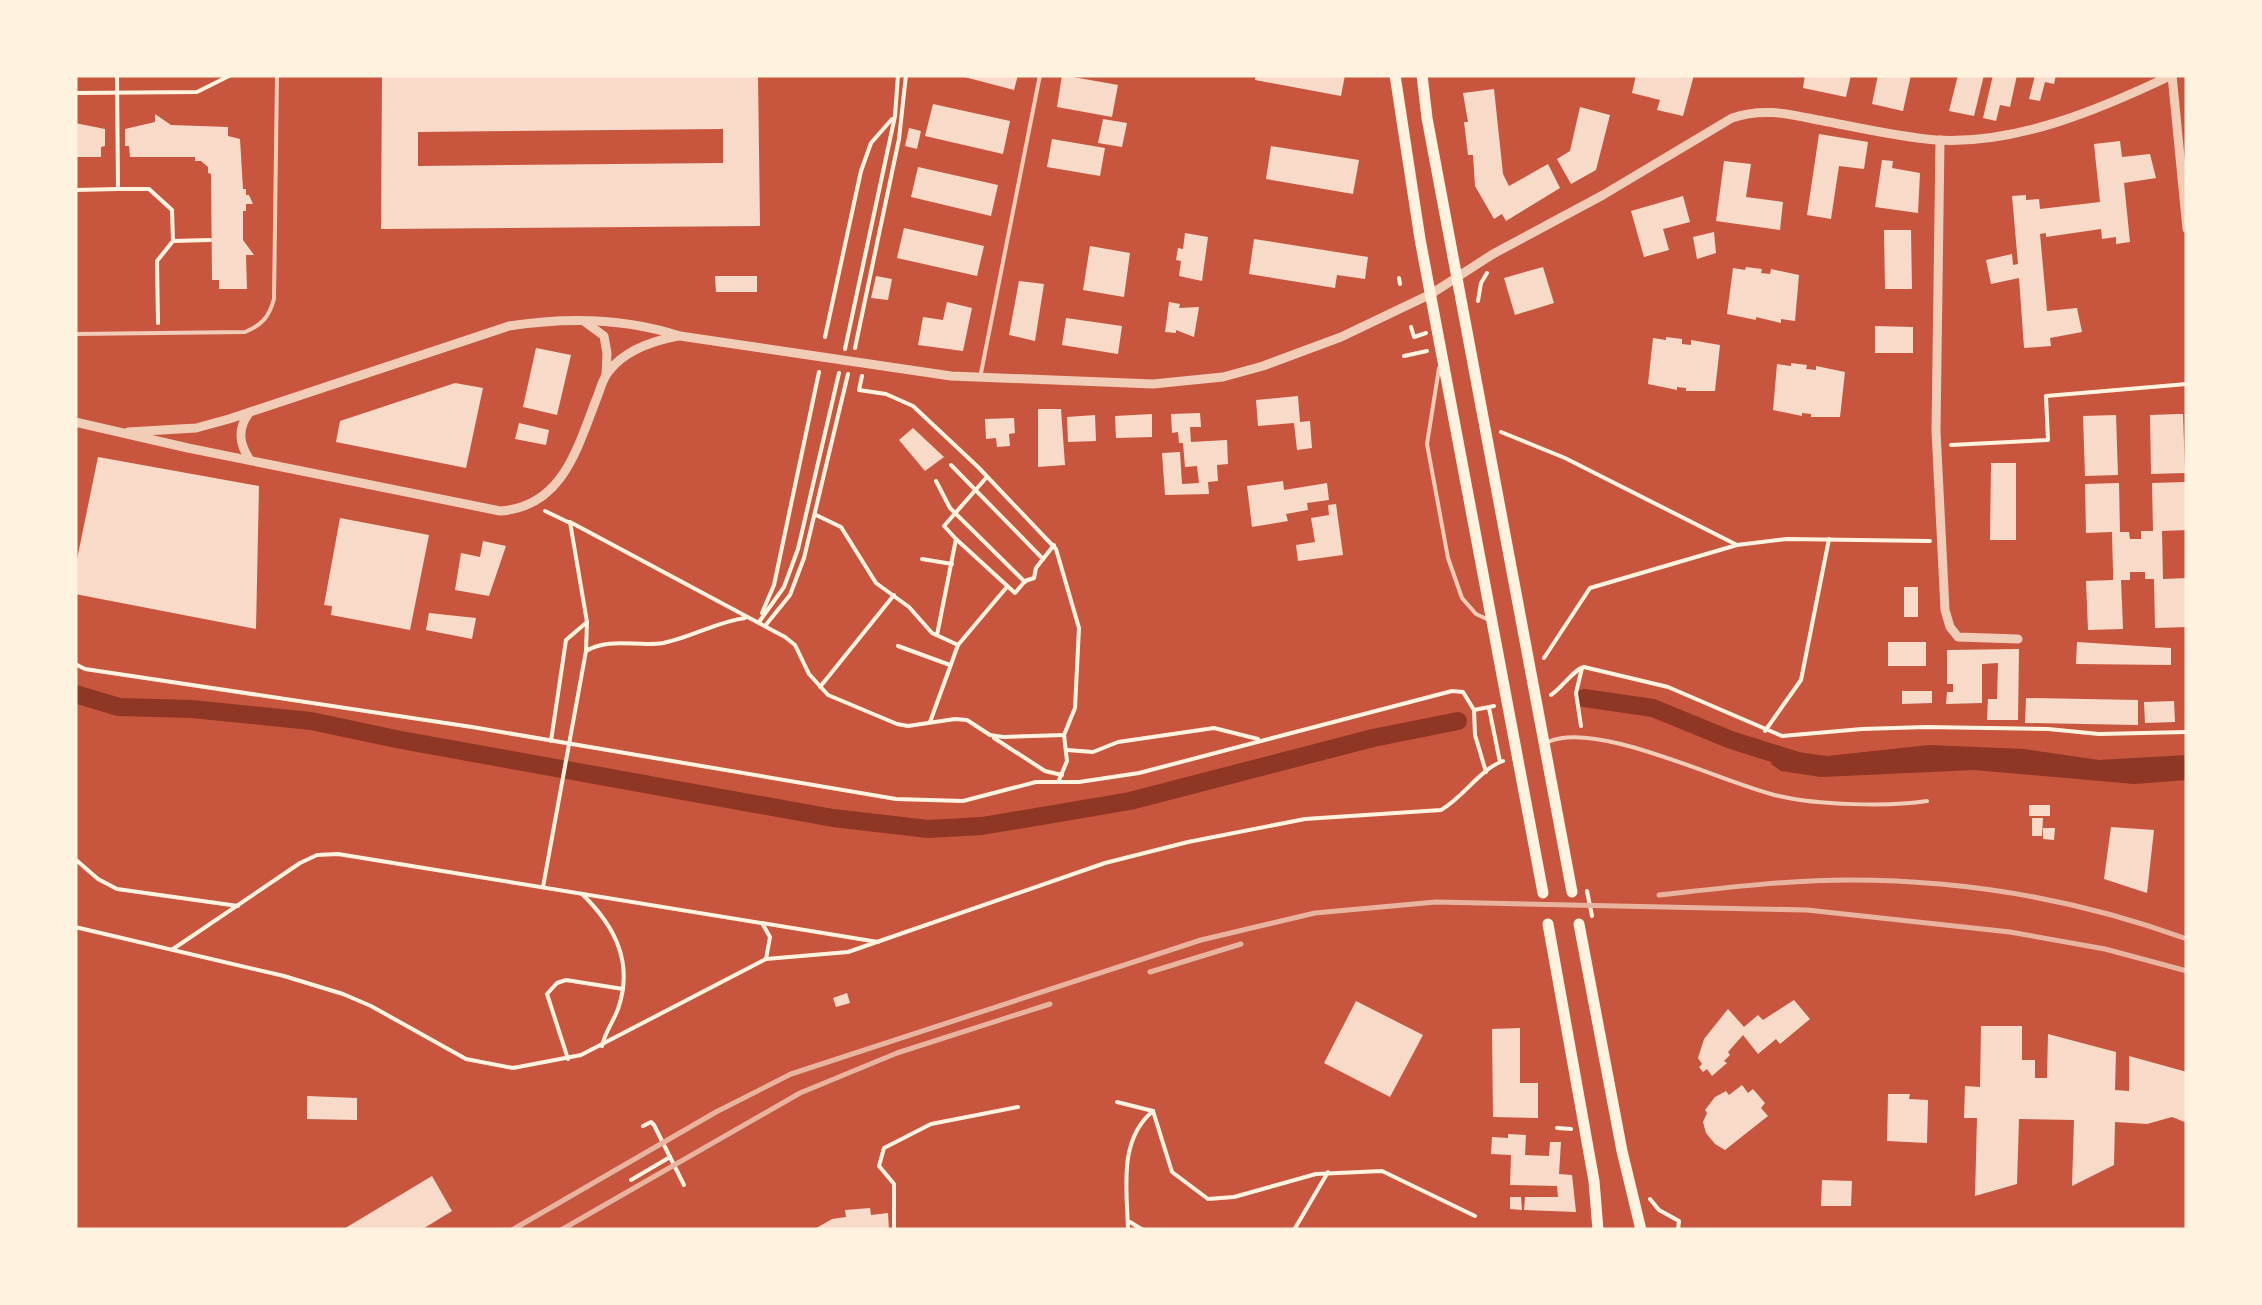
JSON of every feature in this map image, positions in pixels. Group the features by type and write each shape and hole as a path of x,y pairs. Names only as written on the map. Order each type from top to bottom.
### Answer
{"main road":[{"path":"1396,75 1431,294 1543,893"},
{"path":"1422,75 1572,892"},
{"path":"1548,924 1584,1121 1598,1230"},
{"path":"1578,924 1641,1230"}],"street":[{"path":"128,432 196,428 509,326 584,320 656,328 680,336 922,373 1153,384 1223,377 1341,336 1431,294 1456,276 1750,111 1770,111 1940,140 1987,137 2044,125 2172,75 2187,228"},
{"path":"1940,140 1936,446 1945,610 1950,628 1958,637 2018,639"},
{"path":"75,422 500,511 532,504 557,485 572,463 606,374 604,336 584,320"},
{"path":"606,374 630,352 680,336"},
{"path":"250,460 240,436 242,423 251,411"}],"lane":[{"path":"75,334 244,332 259,326 270,314 274,298 277,75"},
{"path":"980,378 1040,75"},
{"path":"1442,354 1430,412 1428,451 1457,586 1476,614 1492,622"},
{"path":"1544,744 1582,736 1636,748 1780,796 1834,804 1927,801"}],"path":[{"path":"117,75 118,189"},
{"path":"75,94 196,92 232,75"},
{"path":"845,346 895,116 898,75"},
{"path":"855,348 899,139 906,75"},
{"path":"825,338 862,171 871,143 895,116"},
{"path":"75,190 149,189 172,210 173,241 158,261 158,334"},
{"path":"173,241 210,240"},
{"path":"1411,328 1414,336"},
{"path":"1404,356 1427,351"},
{"path":"758,622 774,585 819,372"},
{"path":"758,622 784,587 798,548 839,372"},
{"path":"765,626 790,595 816,515 848,374"},
{"path":"862,376 859,390 886,394 912,406 988,476 1054,546 1079,628 1075,708 1064,735 1067,761 1060,778"},
{"path":"1936,446 2048,440 2046,396 2187,384"},
{"path":"1501,432 1565,458 1738,545"},
{"path":"952,465 1043,559"},
{"path":"988,476 944,526 956,539 1015,593 1024,582 1034,578 1036,568 1054,546"},
{"path":"936,481 954,512 1024,582"},
{"path":"532,504 796,645 820,688 845,704 897,724 967,720 1060,778 1079,782 1139,773 1452,691 1463,692 1474,710 1475,735 1486,772"},
{"path":"816,515 841,527 867,573 937,635 958,645"},
{"path":"544,887 586,651 587,622 570,522"},
{"path":"1766,730 1800,680 1829,538"},
{"path":"1544,658 1590,588 1738,545 1829,538 1944,541"},
{"path":"937,635 956,539"},
{"path":"922,559 952,564"},
{"path":"930,723 958,645 1007,586"},
{"path":"820,688 894,595"},
{"path":"586,651 603,644 666,642 748,617"},
{"path":"551,741 566,640 587,622"},
{"path":"898,646 950,666"},
{"path":"75,664 85,669 896,798 963,801 1060,778"},
{"path":"1582,668 1576,692 1582,736"},
{"path":"1546,696 1566,686 1576,670 1582,668 1668,687 1782,736 1926,727 2185,733"},
{"path":"75,927 343,994 450,1052 478,1063 513,1068 568,1059 602,1046 766,959 840,954 1105,863 1305,819 1441,810 1459,800 1500,762 1491,706 1474,710"},
{"path":"1067,750 1093,752 1118,742 1214,728 1262,740"},
{"path":"990,735 1064,735"},
{"path":"174,949 300,862 318,855 338,854 879,942"},
{"path":"75,859 117,889 238,906"},
{"path":"582,894 603,914 617,939 624,963 623,989 602,1046"},
{"path":"762,923 770,937 766,959"},
{"path":"568,1059 547,994 566,980 623,989"},
{"path":"1117,1102 1153,1111"},
{"path":"894,1230 894,1184 879,1166 884,1148 932,1124 1018,1107"},
{"path":"1153,1111 1172,1172 1208,1199 1234,1198 1328,1172 1382,1171 1475,1216"},
{"path":"1128,1230 1128,1151 1135,1130 1153,1111"},
{"path":"644,1116 684,1186"},
{"path":"644,1126 650,1122"},
{"path":"1557,1128 1571,1129"},
{"path":"631,1180 670,1157"},
{"path":"1294,1230 1328,1172"},
{"path":"1648,1192 1658,1210 1678,1221 1678,1230"},
{"path":"1128,1221 1142,1230"}],"shaded area":[{"path":"1929,745 2024,749 2099,760 2187,755 2187,780 2134,784 1974,770 1821,777 1781,771 1771,764 1777,749 1827,756"}],"building":[{"path":"382,75 758,75 760,226 381,229","holes":["723,129 723,163 418,166 418,132"]},
{"path":"957,75 1018,75 1014,90"},
{"path":"1062,75 1118,85 1112,117 1057,107"},
{"path":"1256,75 1345,75 1341,96 1255,80"},
{"path":"1636,75 1694,75 1683,116 1657,110 1660,100 1632,93"},
{"path":"1805,75 1851,75 1846,97 1803,88"},
{"path":"1878,75 1911,75 1903,111 1872,104"},
{"path":"1958,75 1984,75 1974,116 1949,111"},
{"path":"1993,75 2017,75 2010,107 2000,105 1996,121 1983,118"},
{"path":"2035,75 2056,75 2054,84 2045,82 2040,101 2029,99"},
{"path":"1494,89 1503,174 1509,186 1548,164 1560,188 1506,221 1502,214 1494,219 1475,186 1473,155 1468,155 1464,122 1468,122 1463,93"},
{"path":"933,104 1010,121 1003,154 925,136"},
{"path":"1580,107 1610,115 1596,170 1571,184 1557,159 1570,151"},
{"path":"155,114 171,125 228,127 228,136 240,139 243,189 253,204 246,204 243,211 243,240 254,255 246,255 247,289 219,289 219,280 212,280 208,167 195,161 195,157 130,157 125,129 155,122"},
{"path":"1103,119 1127,123 1122,147 1098,143"},
{"path":"75,123 105,129 101,157 75,157"},
{"path":"909,128 921,131 917,149 905,146"},
{"path":"1819,134 1868,142 1864,169 1839,166 1831,219 1807,215"},
{"path":"1052,139 1105,148 1100,176 1047,167"},
{"path":"2120,141 2122,157 2150,154 2156,178 2124,183 2130,242 2116,244 2116,237 2102,239 2101,229 2046,237 2046,233 2040,234 2047,311 2077,308 2082,332 2050,338 2051,346 2024,348 2019,278 1991,284 1986,260 2012,254 2013,265 2018,264 2012,196 2039,199 2040,209 2100,202 2094,144"},
{"path":"1271,146 1359,160 1353,194 1266,179"},
{"path":"1882,160 1893,161 1892,168 1920,173 1918,213 1875,207"},
{"path":"1724,161 1751,164 1746,197 1783,202 1780,230 1716,221"},
{"path":"918,167 998,185 991,216 911,197"},
{"path":"1683,196 1690,222 1663,229 1669,250 1644,257 1631,211"},
{"path":"904,228 984,246 977,276 897,258"},
{"path":"1884,230 1911,230 1912,289 1885,289"},
{"path":"1714,232 1716,253 1697,259 1693,237"},
{"path":"1185,233 1208,237 1202,281 1179,276 1181,261 1176,260 1178,248 1183,249"},
{"path":"1254,239 1368,257 1365,279 1337,275 1335,288 1249,274"},
{"path":"1090,246 1130,253 1124,297 1083,290"},
{"path":"1543,267 1554,303 1515,315 1504,278"},
{"path":"1733,268 1762,269 1761,273 1770,274 1771,269 1799,275 1795,321 1781,319 1781,323 1727,314"},
{"path":"715,276 757,276 757,292 716,292"},
{"path":"876,276 892,279 888,300 871,298"},
{"path":"1019,281 1044,284 1035,341 1009,335"},
{"path":"947,302 972,308 963,351 918,345 923,317 943,320"},
{"path":"1169,302 1180,304 1179,308 1199,307 1194,337 1176,330 1165,332"},
{"path":"1066,318 1122,326 1118,354 1062,345"},
{"path":"1875,326 1913,327 1913,353 1875,353"},
{"path":"1653,338 1682,339 1682,344 1691,345 1691,340 1720,345 1715,391 1686,391 1648,384"},
{"path":"536,348 571,355 557,415 523,407"},
{"path":"1777,364 1807,365 1806,369 1816,370 1816,366 1845,372 1840,417 1811,417 1773,410"},
{"path":"455,383 483,388 466,468 336,442 340,421"},
{"path":"1298,396 1300,422 1310,421 1312,448 1297,450 1294,423 1258,426 1256,400"},
{"path":"1038,409 1061,409 1065,465 1038,467"},
{"path":"1200,413 1201,427 1190,427 1191,442 1227,440 1228,464 1217,465 1218,481 1208,482 1209,494 1165,495 1162,453 1180,452 1182,484 1199,483 1197,466 1185,467 1183,443 1179,443 1178,432 1172,433 1171,414"},
{"path":"1152,414 1152,437 1116,438 1115,416"},
{"path":"2183,414 2185,473 2151,474 2150,415"},
{"path":"1095,415 1096,441 1068,442 1067,417"},
{"path":"2116,415 2118,475 2085,476 2083,416"},
{"path":"1014,418 1015,433 1009,434 1010,446 997,447 996,438 986,439 985,419"},
{"path":"519,423 549,430 546,445 515,439"},
{"path":"913,428 944,457 925,471 899,440"},
{"path":"98,457 259,486 256,629 75,594 75,569"},
{"path":"1991,463 2016,463 2016,540 1990,540"},
{"path":"1283,481 1284,490 1327,483 1329,500 1307,503 1308,510 1286,514 1288,521 1252,527 1247,486"},
{"path":"2185,482 2187,530 2162,531 2163,579 2187,578 2187,627 2155,628 2154,579 2145,579 2145,572 2130,572 2130,580 2121,580 2123,629 2088,630 2086,581 2113,580 2113,571 2112,532 2086,533 2085,484 2119,483 2120,532 2129,532 2130,539 2141,539 2141,531 2153,531 2152,483"},
{"path":"1336,504 1343,555 1298,561 1296,545 1315,542 1311,518 1329,515 1328,505"},
{"path":"340,518 429,535 410,630 331,615 332,606 324,605"},
{"path":"483,541 506,546 489,596 455,590 461,553 480,557"},
{"path":"1904,587 1918,587 1918,617 1904,617"},
{"path":"429,613 476,618 472,639 426,630"},
{"path":"1888,642 1926,642 1926,666 1888,666"},
{"path":"2077,642 2171,648 2171,665 2076,664"},
{"path":"2019,649 2018,720 1987,720 1988,699 1997,699 1998,663 1982,664 1982,703 1946,704 1947,692 1953,692 1953,684 1947,684 1947,650"},
{"path":"1902,691 1932,691 1932,703 1902,704"},
{"path":"2026,698 2138,700 2138,725 2025,723"},
{"path":"2174,701 2175,722 2145,723 2144,702"},
{"path":"2029,805 2050,805 2050,816 2029,816"},
{"path":"2032,818 2043,818 2042,836 2032,836"},
{"path":"2111,827 2154,830 2147,893 2104,879"},
{"path":"2043,828 2055,828 2054,840 2043,839"},
{"path":"847,993 850,1003 836,1007 833,998"},
{"path":"1794,1000 1810,1019 1780,1044 1776,1039 1758,1054 1743,1035 1728,1052 1730,1055 1724,1061 1727,1063 1712,1076 1699,1067 1704,1039 1728,1009 1744,1027 1758,1015 1763,1020"},
{"path":"1356,1001 1423,1035 1390,1097 1324,1063"},
{"path":"1981,1026 2022,1026 2022,1060 2035,1060 2035,1078 2047,1078 2048,1034 2116,1052 2115,1090 2129,1091 2129,1056 2187,1072 2187,1123 2172,1117 2147,1124 2115,1122 2114,1165 2072,1186 2074,1120 2019,1119 2017,1184 1975,1196 1977,1118 1964,1118 1965,1086 1980,1087"},
{"path":"1520,1028 1520,1083 1538,1083 1538,1118 1493,1117 1492,1029"},
{"path":"1742,1085 1748,1093 1753,1089 1765,1103 1761,1108 1768,1116 1725,1150 1706,1133 1705,1110 1715,1097 1726,1091 1729,1095"},
{"path":"1888,1094 1910,1094 1909,1099 1928,1100 1927,1143 1887,1141"},
{"path":"307,1096 357,1098 357,1120 307,1119"},
{"path":"1508,1134 1526,1135 1525,1155 1549,1156 1550,1142 1561,1142 1559,1174 1572,1175 1576,1212 1524,1210 1525,1197 1558,1197 1557,1186 1510,1185 1511,1155 1491,1154 1492,1137 1508,1138"},
{"path":"432,1176 452,1211 421,1230 342,1230"},
{"path":"1822,1180 1852,1181 1851,1206 1821,1206"},
{"path":"1510,1197 1521,1197 1522,1210 1510,1209"},
{"path":"870,1208 871,1215 888,1213 889,1230 813,1230 832,1219 846,1217 845,1210"}],"waterway":[{"path":"75,694 119,707 192,709 311,721 833,818 928,829 982,826 1130,801 1373,738 1458,721"},
{"path":"1584,698 1653,708 1731,740 1798,761"}],"railway":[{"path":"1659,895 1826,880 1936,884 2063,903 2187,939"},
{"path":"512,1230 716,1112 791,1074 1201,940 1315,913 1436,902 1807,910 2010,932 2105,949 2187,971"},
{"path":"1150,972 1241,944"},
{"path":"561,1230 800,1093 897,1053 1050,1004"}]}
